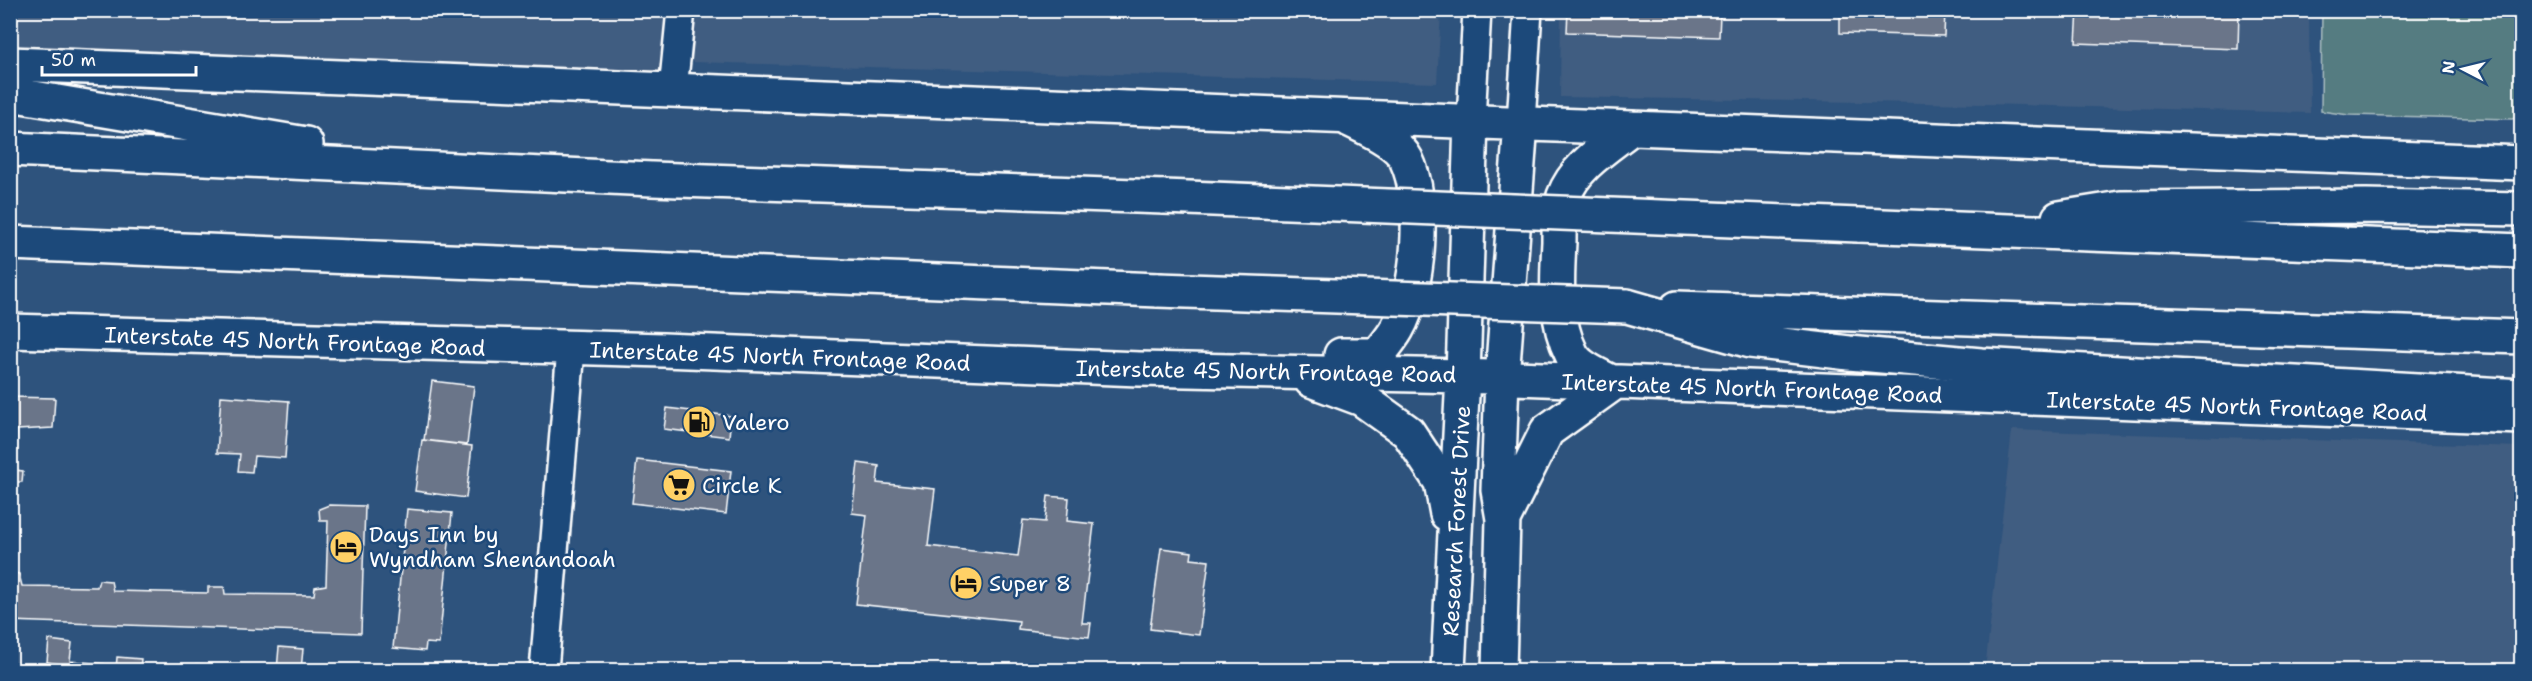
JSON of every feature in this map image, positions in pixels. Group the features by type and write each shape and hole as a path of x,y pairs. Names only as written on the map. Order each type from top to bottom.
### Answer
{"main road":[{"path":"10,64 2522,163"},
{"path":"10,94 303,143 373,165"},
{"path":"1343,117 1382,136 1405,157 1415,189 1418,224 1416,276 1397,329 1378,355 1300,354 1287,371 1362,399 1408,432 1441,482 1454,552"},
{"name":"Research Forest Drive","path":"1448,670 1463,376 1471,120"},
{"name":"Research Forest Drive","path":"1499,670 1503,519 1498,490 1502,378 1521,123"},
{"path":"1503,519 1547,430 1614,383 1586,369 1573,356 1561,322 1557,290 1560,225 1564,196 1580,170 1630,128"},
{"path":"10,150 652,179 2522,251"},
{"path":"1984,230 2121,208 2366,206 2522,209"},
{"path":"10,243 1158,290 1847,312 2522,338"},
{"path":"1627,306 1750,341 1849,353 2003,366 2522,396"},
{"name":"Interstate 45 North Frontage Road","path":"10,332 663,350 1139,369 1463,376 2522,417"}],"street":[{"path":"673,90 681,10"},
{"path":"1471,120 1477,10"},
{"path":"1521,123 1527,10"},
{"path":"544,670 571,349"}],"shaded area":[{"path":"11,11 665,11 659,73 11,48"},
{"path":"697,11 1441,11 1437,83 692,62"},
{"path":"1561,11 2309,11 2310,113 1984,104 1560,97"},
{"path":"2012,430 2521,447 2521,670 1985,670"}],"green space":[{"path":"2322,11 2521,11 2521,116 2512,119 2349,115 2321,111"}],"building":[{"path":"1568,10 1720,14 1719,37 1567,32"},
{"path":"1840,10 1945,10 1944,36 1840,33"},
{"path":"2078,10 2239,10 2238,49 2076,43"},
{"path":"432,381 474,386 467,445 424,440"},
{"path":"221,396 289,401 285,458 254,456 252,472 238,471 240,454 217,453"},
{"path":"10,397 55,398 53,428 17,430 15,470 23,471 22,482 15,482 10,535"},
{"path":"667,408 731,416 729,437 664,429"},
{"path":"422,440 472,446 466,498 415,491"},
{"path":"637,460 731,471 726,514 632,503"},
{"path":"858,463 879,466 877,483 935,489 928,546 1018,556 1023,520 1045,522 1048,496 1069,498 1067,521 1094,524 1082,623 1091,623 1089,637 1018,629 1019,621 856,604 867,515 852,513"},
{"name":"Days Inn by Wyndham Shenandoah","path":"329,505 365,506 361,633 10,621 10,572 19,574 22,586 97,587 99,580 111,581 113,591 208,593 208,587 224,587 225,594 314,595 315,587 326,585 328,521 320,521 319,509"},
{"path":"407,509 452,513 439,644 426,643 425,651 393,648"},
{"path":"1161,548 1192,552 1191,559 1209,561 1199,635 1150,629"},
{"path":"49,640 72,643 70,661 104,664 103,670 59,670 59,664 47,662"},
{"path":"279,647 303,649 301,670 277,670"},
{"path":"117,657 141,659 140,670 116,670"},
{"path":"196,664 218,666 218,670 196,670"}],"place":[{"name":"Valero","path":"699,422"},
{"name":"Circle K","path":"679,485"},
{"name":"Days Inn by Wyndham Shenandoah","path":"346,547"},
{"name":"Super 8","path":"966,583"}]}
